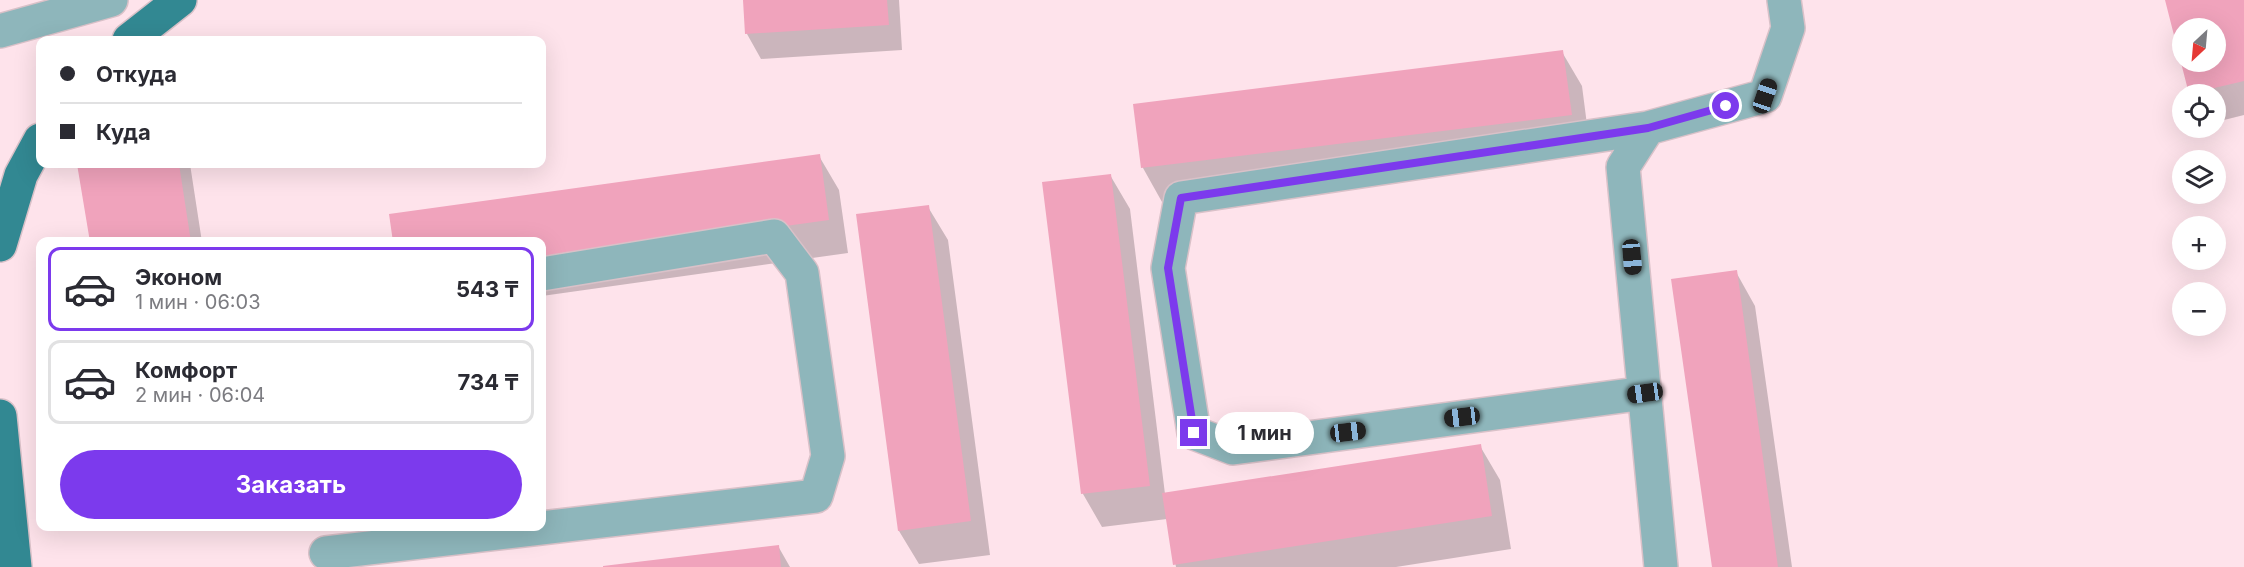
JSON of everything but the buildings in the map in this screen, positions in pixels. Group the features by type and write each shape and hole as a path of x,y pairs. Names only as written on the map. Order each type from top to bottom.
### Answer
{"main road":[{"path":"134,36 180,0"},
{"path":"0,245 21,175 36,147"},
{"path":"0,416 3,485 15,567"}],"street":[{"path":"0,31 111,0"},
{"path":"1645,393 1233,448 1194,433 1168,268 1181,198 1648,128 1765,96 1788,28 1784,0"},
{"path":"1648,128 1623,167 1661,567"},
{"path":"546,273 774,236 802,273 828,456 816,496 546,525"},
{"path":"328,549 494,531"}],"route":[{"path":"1194,433 1168,268 1181,198 1648,128 1726,106"}]}
